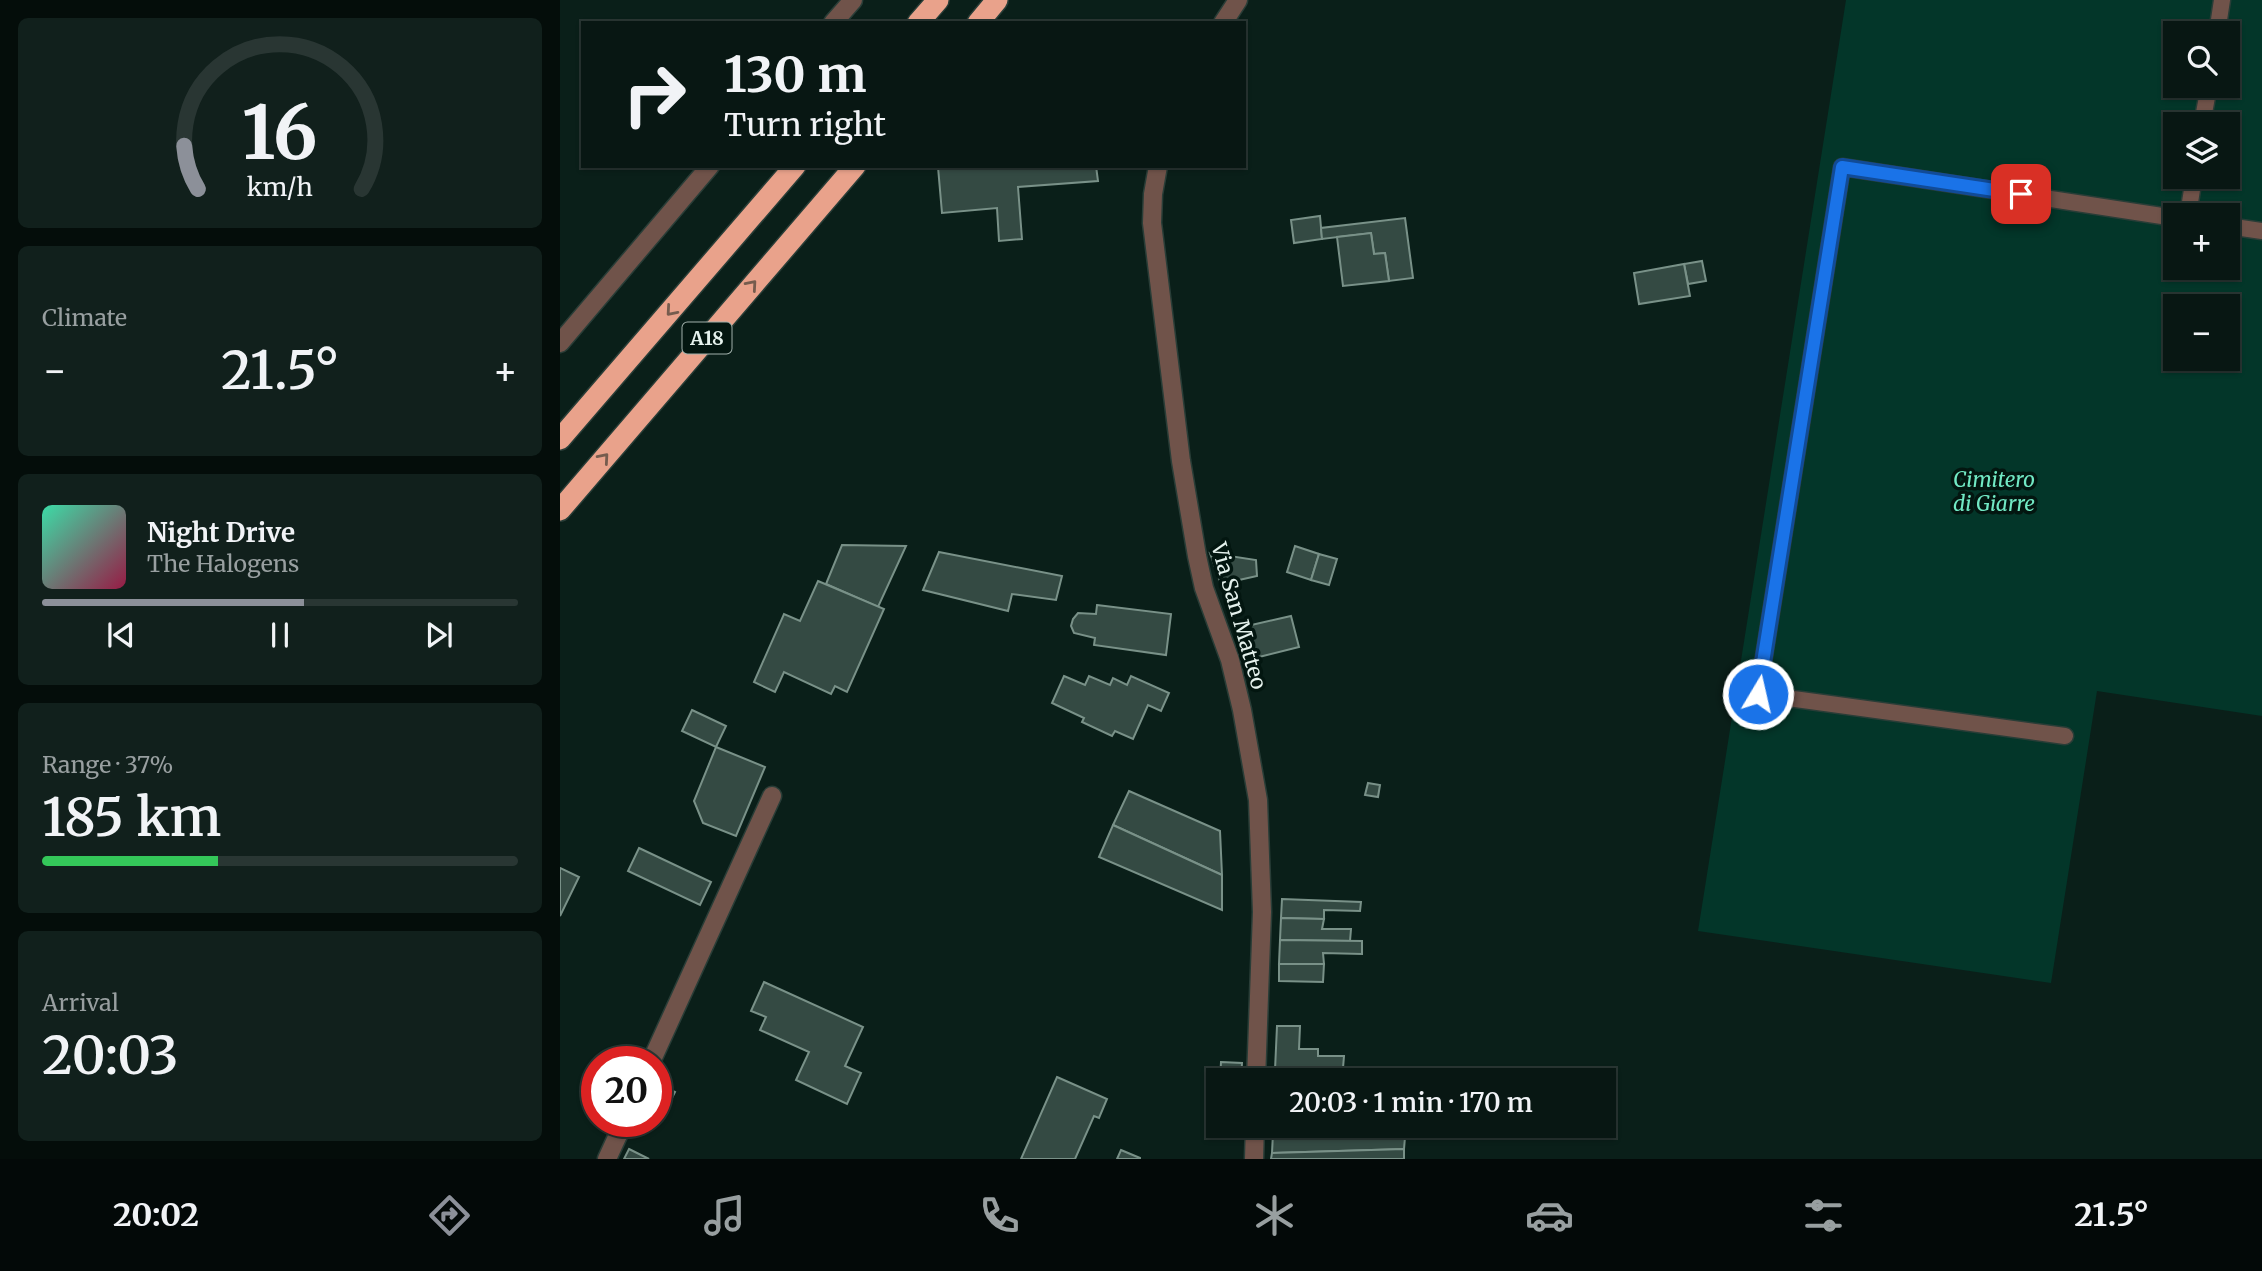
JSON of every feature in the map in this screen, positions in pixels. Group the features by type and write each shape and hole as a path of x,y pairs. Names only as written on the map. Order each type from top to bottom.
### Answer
{"highway":[{"path":"920,21 938,0"},
{"path":"980,21 997,0"},
{"name":"A18","path":"560,439 793,168"},
{"name":"A18","path":"560,510 853,168"}],"street":[{"path":"835,21 853,0"},
{"path":"1224,21 1238,0"},
{"path":"560,343 708,168"},
{"name":"Via San Matteo","path":"1158,168 1152,223 1181,461 1197,556 1230,660 1258,800 1262,912 1256,1068"},
{"path":"658,1046 772,796"},
{"path":"607,1159 617,1137"},
{"path":"1254,1159 1255,1138"}],"lane":[{"path":"2219,21 2222,0"},
{"path":"2065,736 1758,694 1842,167 2163,216"},
{"path":"2240,228 2262,231"}],"green space":[{"name":"Cimitero di Giarre","path":"1846,0 2262,0 2262,716 2097,691 2051,983 1698,931"}],"building":[{"path":"938,168 1096,168 1098,181 1018,187 1022,239 999,241 997,208 942,213"},
{"path":"1320,216 1322,239 1294,243 1291,220"},
{"path":"1405,218 1413,278 1389,281 1385,253 1374,254 1371,233 1322,239 1321,228"},
{"path":"1371,233 1374,254 1385,253 1389,281 1343,286 1337,237"},
{"path":"1702,261 1706,281 1688,284 1684,264"},
{"path":"1684,264 1690,296 1639,304 1634,273"},
{"path":"842,545 906,546 878,607 826,584"},
{"path":"1295,546 1319,554 1311,580 1287,572"},
{"path":"939,552 1062,576 1056,600 1012,594 1008,611 923,590"},
{"path":"1210,553 1256,560 1257,576 1221,584"},
{"path":"1319,554 1337,559 1329,585 1311,580"},
{"path":"818,581 884,609 847,692 835,686 831,694 784,672 775,692 754,682 784,614 800,621"},
{"path":"1097,605 1171,614 1166,655 1094,645 1095,638 1074,633 1071,626 1073,619 1078,613 1096,614"},
{"path":"1291,616 1299,647 1255,658 1247,626"},
{"path":"1064,676 1085,685 1089,676 1110,685 1113,678 1127,685 1131,676 1169,693 1161,711 1148,705 1133,739 1115,731 1112,736 1082,722 1084,718 1052,703"},
{"path":"692,710 726,726 716,747 682,731"},
{"path":"716,747 765,767 736,836 703,823 694,801"},
{"path":"1368,783 1380,785 1378,797 1365,795"},
{"path":"1129,791 1220,831 1222,875 1113,825"},
{"path":"1113,825 1222,875 1222,910 1099,857"},
{"path":"639,848 711,882 700,905 628,871"},
{"path":"560,868 579,877 560,916"},
{"path":"1282,899 1361,902 1360,911 1324,910 1324,919 1281,918"},
{"path":"1281,918 1324,919 1322,929 1351,929 1350,941 1280,940"},
{"path":"1280,940 1362,941 1362,954 1323,953 1324,964 1279,964"},
{"path":"1279,964 1324,964 1323,982 1279,981"},
{"path":"764,982 863,1027 845,1066 861,1073 847,1104 796,1080 809,1052 760,1030 766,1017 751,1011"},
{"path":"1277,1026 1300,1026 1299,1049 1318,1049 1318,1056 1344,1056 1343,1068 1275,1068"},
{"path":"1221,1062 1242,1063 1242,1068 1221,1068"},
{"path":"1057,1077 1107,1099 1099,1118 1094,1116 1075,1159 1021,1159"},
{"path":"1273,1138 1405,1138 1404,1149 1272,1153"},
{"path":"629,1149 649,1159 624,1159"},
{"path":"1404,1149 1404,1159 1271,1159 1272,1153"},
{"path":"1121,1150 1140,1158 1140,1159 1117,1159"}],"route":[{"path":"1758,694 1842,167 2021,194"}]}
